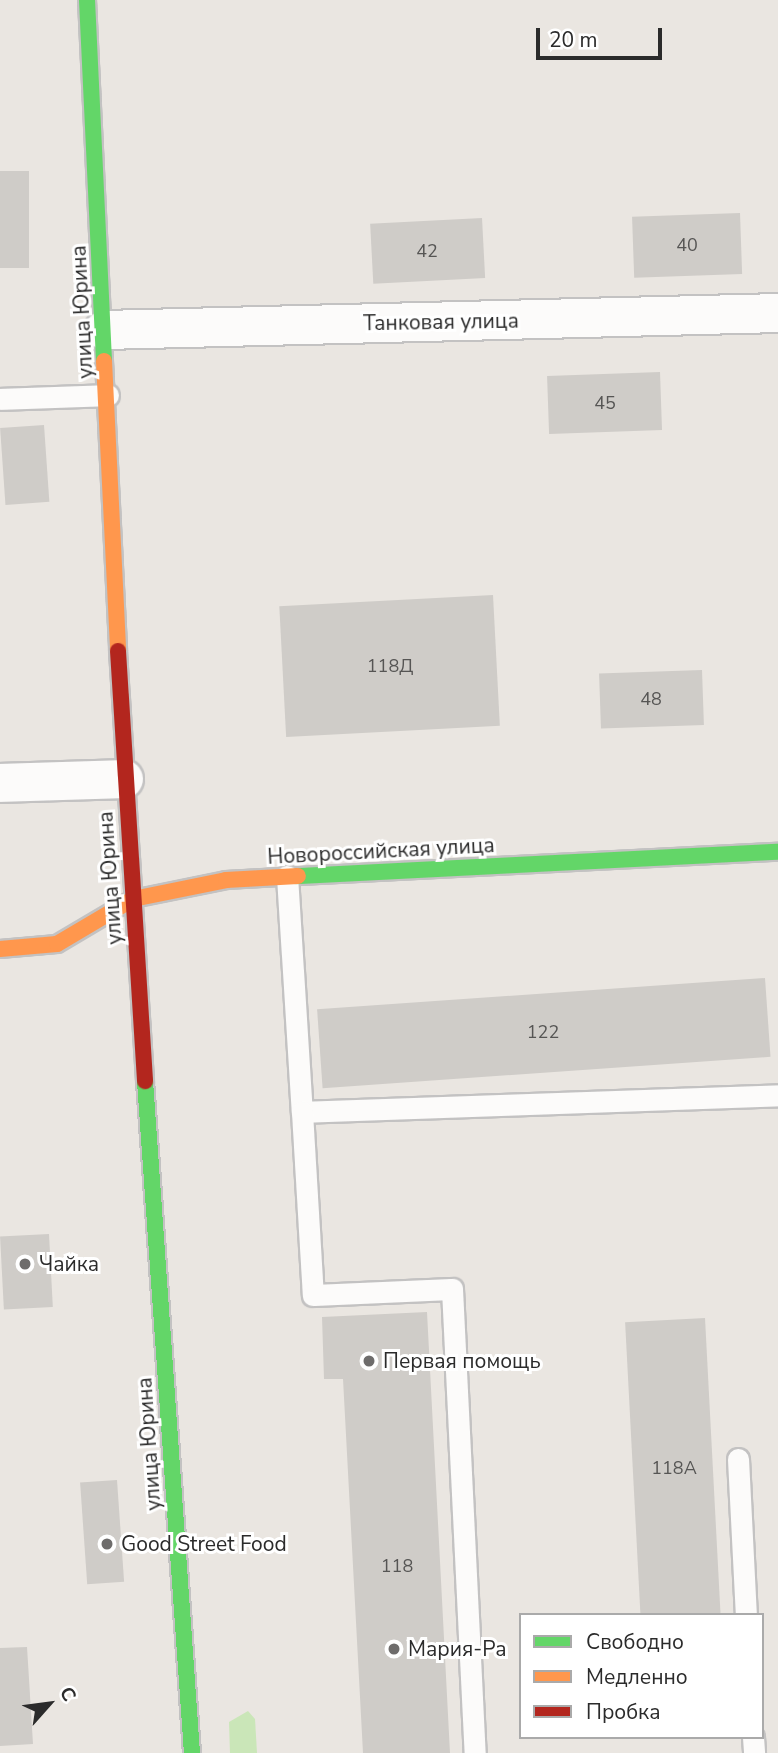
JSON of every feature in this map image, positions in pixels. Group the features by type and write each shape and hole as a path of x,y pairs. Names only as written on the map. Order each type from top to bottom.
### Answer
{"street":[{"name":"улица Юрина","path":"87,0 108,395 124,779 192,1753"},
{"name":"Танковая улица","path":"104,330 778,313"},
{"path":"0,783 124,779"},
{"name":"Новороссийская улица","path":"0,948 57,944 133,900 226,880 778,852"}],"lane":[{"path":"0,400 108,395"},
{"path":"287,876 313,1295 452,1289 475,1753"},
{"path":"302,1112 778,1095"},
{"path":"738,1459 746,1613"}],"green space":[{"path":"248,1711 255,1719 257,1753 230,1753 229,1722"}],"building":[{"path":"0,171 29,171 29,268 0,268"},
{"path":"740,213 742,274 634,278 632,217"},
{"path":"482,218 485,278 373,284 370,224"},
{"path":"660,372 662,430 549,434 547,376"},
{"path":"44,425 49,502 5,505 0,428"},
{"path":"493,595 500,726 286,737 279,606"},
{"path":"702,670 704,725 601,729 599,674"},
{"path":"765,978 771,1057 323,1088 317,1009"},
{"name":"Чайка","path":"49,1234 53,1307 4,1309 0,1237"},
{"path":"427,1312 450,1753 363,1753 343,1379 324,1379 322,1317"},
{"path":"705,1318 720,1613 640,1613 625,1322"},
{"path":"117,1480 124,1582 87,1584 80,1483"},
{"path":"27,1647 33,1744 0,1746 0,1648"}],"traffic: fast":[{"path":"87,0 104,361"},
{"path":"298,876 778,852"},
{"path":"145,1081 192,1753"}],"traffic: slow":[{"path":"104,361 118,651"},
{"path":"0,949 57,944 133,899 226,880 298,876"}],"traffic: jam":[{"path":"118,651 145,1081"}],"place":[{"name":"Чайка","path":"25,1264"},
{"name":"Первая помощь","path":"369,1361"},
{"name":"Good Street Food","path":"107,1544"},
{"name":"Мария-Ра","path":"394,1649"}]}
